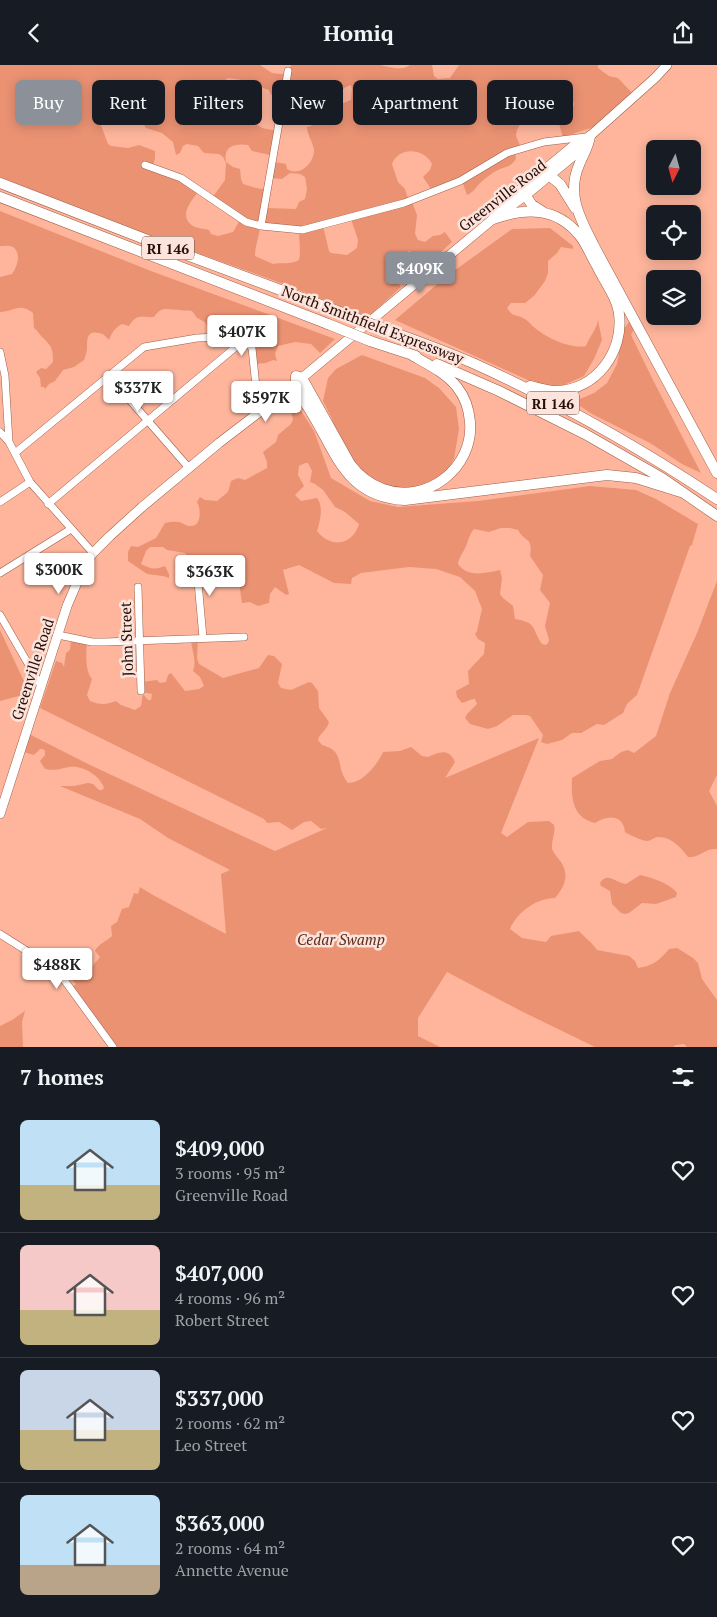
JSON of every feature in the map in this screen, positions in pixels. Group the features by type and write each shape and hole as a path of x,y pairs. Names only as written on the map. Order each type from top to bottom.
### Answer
{"highway":[{"path":"576,208 574,189 578,165 588,148 590,136"},
{"path":"547,173 560,184 576,208 594,246 717,473"},
{"name":"North Smithfield Expressway","path":"0,183 448,353 499,375 599,427 663,464 717,499"},
{"path":"499,375 542,389 559,390 574,387 592,379 602,369 612,356 618,341 619,313 611,293 587,248 574,230 556,217 532,205 524,192"},
{"name":"North Smithfield Expressway","path":"0,197 328,325 464,375 560,420 631,459 717,515"},
{"path":"493,219 517,212 532,211 546,213"},
{"path":"410,354 436,369 462,393 470,413 470,433 462,458 450,475 429,488 409,493 383,489 366,481 350,464 307,388 307,379 301,377 304,401 349,475 357,484 368,491 387,498 405,500 607,475 636,478 684,493"},
{"path":"279,397 295,396 304,401"}],"main road":[{"name":"Greenville Road","path":"219,443 279,397 547,173 578,142 590,136 667,65"},
{"name":"Greenville Road","path":"0,814 74,588 93,553 142,507 189,469 258,407 301,377 524,192"}],"street":[{"path":"261,226 288,71"},
{"path":"145,165 181,178 246,222 261,226 302,229 404,203 460,181 507,153 544,142 590,136"},
{"path":"15,453 144,347 197,338 237,336 250,346 253,353 258,407"},
{"path":"48,504 244,340"},
{"path":"0,352 5,376 9,442"},
{"path":"108,375 189,469"},
{"path":"0,432 9,442 30,483 93,553"},
{"path":"0,502 30,483"},
{"path":"0,573 71,529"},
{"path":"192,561 198,583 203,638"},
{"name":"John Street","path":"138,587 141,691"},
{"path":"0,615 41,686"},
{"path":"58,635 92,642 244,637"},
{"path":"0,934 52,967 62,977 113,1047"}],"green space":[{"path":"0,65 260,65 272,73 288,75 291,65 379,65 403,68 410,65 432,65 434,76 438,79 450,78 459,65 598,65 598,68 609,76 618,78 635,96 597,126 563,137 559,125 573,125 573,80 487,80 487,125 520,125 516,136 521,148 515,151 516,159 509,166 499,169 490,175 467,195 462,181 433,192 423,177 430,170 432,164 418,152 406,152 395,158 392,164 398,182 405,189 417,215 415,234 418,240 425,242 433,236 445,232 452,242 424,267 414,253 409,251 402,255 393,277 401,287 368,317 278,282 158,240 0,177","holes":["228,78 262,80 262,87 269,90 271,95 272,80 343,80 343,89 351,85 351,100 343,103 343,125 312,125 307,127 314,150 309,164 301,170 292,171 287,169 286,164 275,162 271,178 282,179 290,173 300,174 305,177 307,189 305,199 299,202 296,209 267,208 268,190 243,184 240,169 226,162 226,152 235,145 248,145 252,151 275,156 278,131 262,128 257,125 175,125 175,80 226,80","92,80 165,80 165,125 144,125 146,128 162,133 173,142 176,155 187,144 198,146 204,153 219,154 223,157 226,163 225,180 212,198 240,220 233,232 218,236 211,234 209,230 195,227 189,222 186,218 187,208 199,191 153,166 155,151 139,145 128,148 108,144 101,125 92,125","351,219 358,240 357,248 347,255 331,253 323,226","260,227 285,232 299,231 299,260 273,264 255,256"]},
{"path":"0,211 151,271 335,339 320,353 311,344 295,342 278,346 275,354 277,361 273,360 254,364 252,353 240,338 208,337 205,322 197,318 192,311 166,309 157,313 154,317 137,318 129,326 122,324 117,327 109,340 101,333 95,332 90,334 84,360 74,367 63,370 55,381 45,389 41,387 40,378 36,372 41,368 46,369 53,362 53,354 50,345 34,328 33,313 24,308 0,312 0,277 12,274 16,268 18,257 13,247 0,246"},
{"path":"550,228 573,246 573,249 561,247 548,261 548,273 545,281 534,296 525,303 511,303 507,308 513,314 525,319 546,335 559,342 573,346 586,346 598,320 602,340 584,376 564,385 541,386 395,320 447,276 512,229"},
{"path":"629,322 635,327 631,335 701,473 682,464 650,443 580,406 580,399 594,393 607,383 617,364 624,329"},
{"path":"362,355 425,378 439,388 456,407 459,429 454,459 444,473 410,492 389,490 362,475 336,434 332,419 323,401 328,378 336,369"},
{"path":"281,396 296,403 314,431 331,478 370,501 398,507 478,501 590,486 636,490 656,499 698,524 637,695 627,704 623,713 604,725 597,724 581,733 572,733 562,740 547,744 541,742 543,735 530,716 513,715 497,726 488,729 470,724 465,718 477,704 475,699 462,703 457,697 456,691 469,684 468,671 484,654 485,643 478,639 475,634 482,609 475,591 460,577 436,569 409,567 361,573 352,578 351,584 334,583 299,565 283,570 289,594 286,595 275,587 270,594 269,603 258,606 250,602 242,603 239,582 236,577 226,574 215,577 197,577 191,561 185,553 167,550 163,547 150,547 146,551 141,564 153,568 165,566 169,578 147,574 128,561 128,552 131,546 138,547 156,538 165,523 178,522 190,526 197,524 200,513 197,502 200,497 205,500 217,501 228,492 231,481 238,478 245,480 267,468 263,452 276,442 278,435 291,424 293,419 291,412 280,398","holes":["308,463 312,471 310,482 323,490 335,507 345,512 359,524 356,531 347,540 335,542 323,537 317,531 321,510 317,498 301,501 295,495 304,486 298,475 299,466","501,528 518,530 530,543 530,556 543,575 540,590 550,603 545,626 549,640 546,645 542,644 531,624 515,619 513,606 500,594 502,578 500,570 472,573 458,564 474,529 489,532"]},
{"path":"717,581 717,775 709,791 717,806 717,849 688,857 672,841 663,837 647,841 625,832 624,826 618,819 609,818 595,823 582,817 574,806 572,778 600,761 612,759 621,752 628,750 634,753 656,736 670,693 697,633"},
{"path":"0,630 30,694 27,694 28,696 19,696 0,701"},
{"name":"Cedar Swamp","path":"71,639 87,642 87,667 92,679 87,695 90,701 103,704 116,701 135,710 141,706 143,694 148,700 151,700 152,694 142,692 141,682 157,680 160,683 166,682 168,675 171,673 185,691 199,689 204,686 200,677 193,671 194,660 191,640 198,639 197,658 199,664 223,678 259,668 268,655 274,656 282,664 278,683 281,688 291,690 309,682 318,691 319,708 329,722 318,740 322,745 335,751 348,783 364,777 373,768 383,752 400,751 411,747 422,756 428,757 443,752 447,753 455,762 445,778 539,738 501,833 507,837 528,822 549,821 554,825 552,849 564,867 565,881 555,898 541,900 528,907 517,917 510,929 522,938 546,942 551,936 579,931 597,950 629,956 635,961 638,968 652,964 669,949 677,948 698,963 702,979 717,1000 717,1047 687,1047 684,1044 673,1047 595,1047 447,972 418,1018 418,1036 440,1047 115,1047 71,988 76,984 72,980 84,976 100,957 95,951 98,946 112,936 111,926 117,922 122,909 129,907 134,893 138,894 140,887 226,934 221,874 230,870 168,838 140,819 60,786 88,783 93,784 99,790 104,788 95,775 85,769 69,767 55,770 45,769 40,761 45,755 43,749 40,749 34,755 20,751 27,733 90,765 275,851 327,828 321,829 311,821 304,822 292,830 279,822 267,823 264,819 40,708 56,661 62,663 64,667 66,653 70,650"},
{"path":"640,875 666,884 677,893 676,897 656,904 642,903 629,913 621,913 612,904 610,891 601,886 600,883 609,878 626,884"},
{"path":"25,1011 22,1022 23,1047 0,1047 0,1026"}]}
